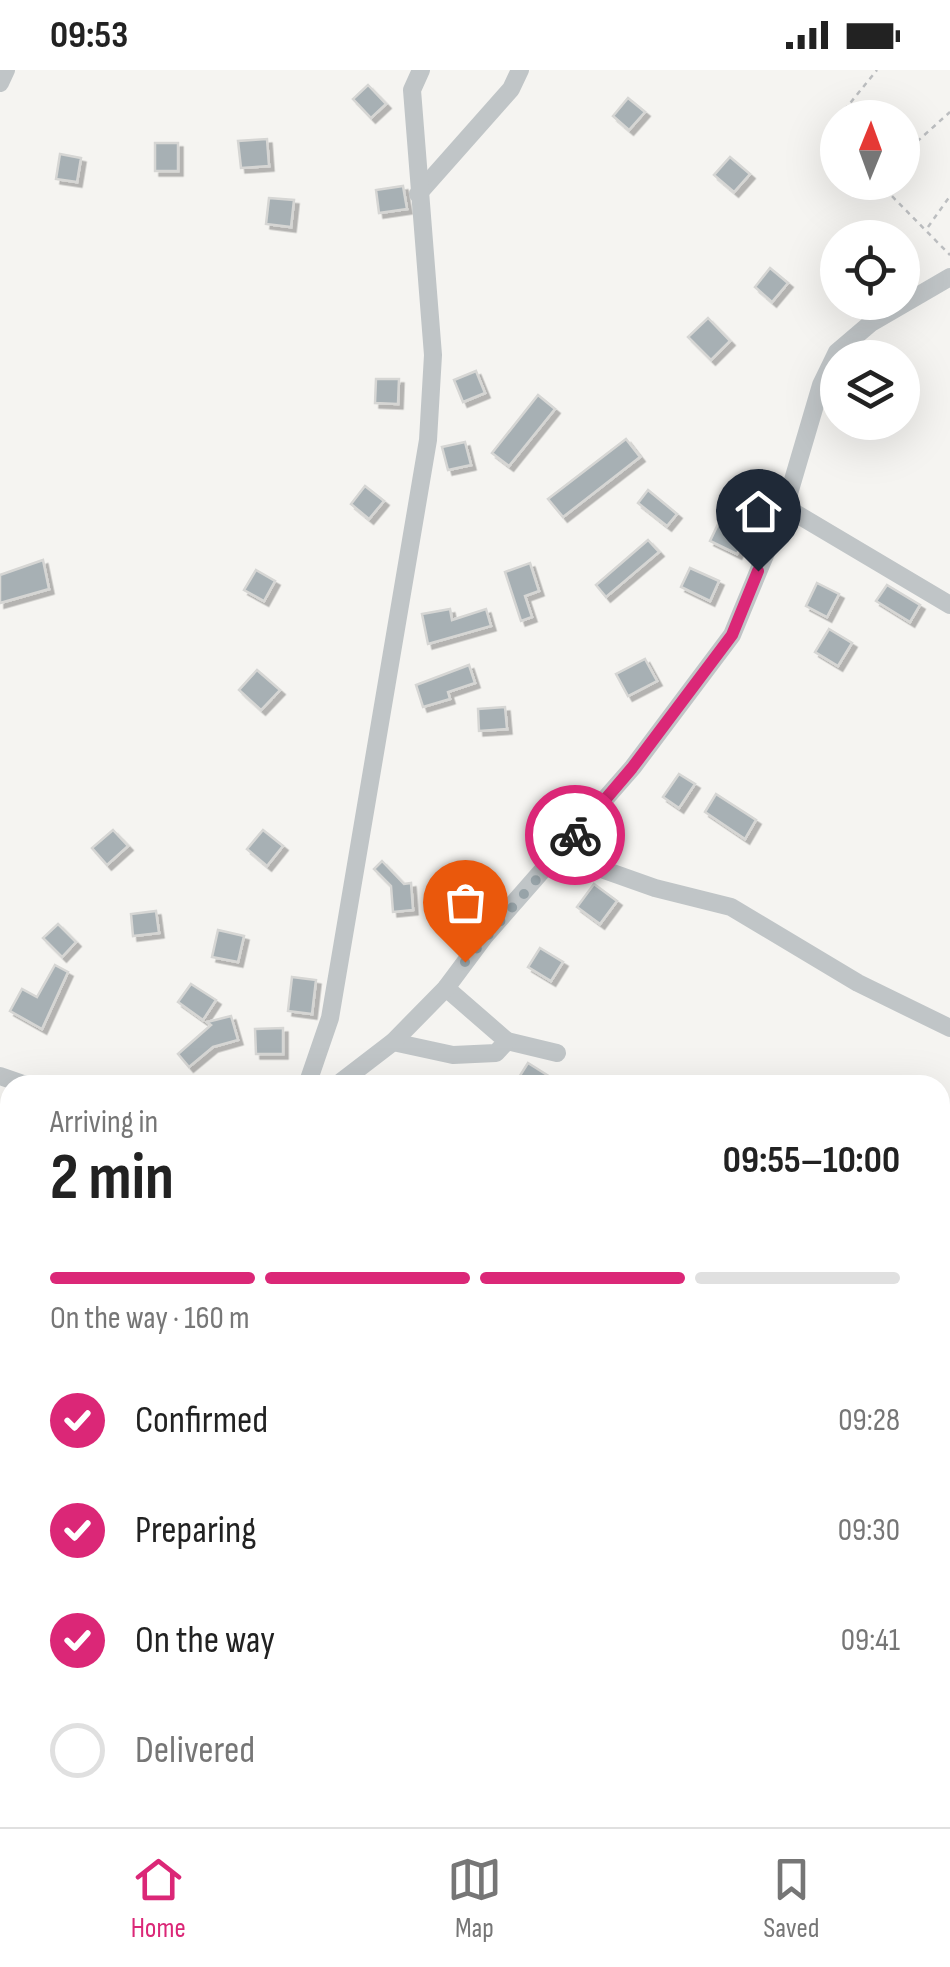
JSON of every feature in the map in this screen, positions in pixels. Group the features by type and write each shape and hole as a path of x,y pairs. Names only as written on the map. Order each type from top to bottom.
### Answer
{"street":[{"path":"0,83 6,70"},
{"path":"311,1075 330,1018 428,440 432,355 412,90 421,70"},
{"path":"418,194 511,89 520,70"},
{"path":"350,1075 393,1042 446,988 632,768 732,635 785,507 821,385 837,352 871,323 950,277"},
{"path":"785,507 950,606"},
{"path":"559,854 604,866 655,888 731,907 858,983 950,1028"},
{"path":"446,988 507,1041 558,1053"},
{"path":"393,1042 453,1055 496,1054 507,1041"}],"path":[{"path":"853,100 878,70"},
{"path":"920,139 950,112"},
{"path":"926,230 950,196"},
{"path":"896,200 950,254"}],"building":[{"path":"368,85 386,104 371,118 353,99"},
{"path":"628,98 645,112 629,130 613,116"},
{"path":"267,139 269,166 241,168 238,141"},
{"path":"155,143 178,143 178,171 155,171"},
{"path":"60,154 81,158 77,182 56,179"},
{"path":"730,157 750,174 734,192 714,175"},
{"path":"403,186 407,209 379,213 376,190"},
{"path":"269,198 294,200 291,227 266,224"},
{"path":"770,268 788,283 772,302 755,287"},
{"path":"708,318 730,341 711,360 688,337"},
{"path":"476,371 485,393 463,402 454,380"},
{"path":"376,379 399,379 398,404 375,403"},
{"path":"538,395 555,409 509,466 492,453"},
{"path":"626,439 640,457 563,517 548,499"},
{"path":"465,442 471,465 448,470 442,447"},
{"path":"365,486 384,501 369,519 351,504"},
{"path":"648,490 677,514 667,526 638,503"},
{"path":"721,518 748,531 737,554 710,541"},
{"path":"648,540 659,552 606,597 596,585"},
{"path":"43,560 49,589 0,603 0,575"},
{"path":"530,563 539,591 525,596 532,617 521,621 505,572"},
{"path":"690,568 719,581 710,601 681,587"},
{"path":"256,570 275,581 264,601 244,590"},
{"path":"817,583 839,594 827,617 806,606"},
{"path":"887,585 920,605 910,622 876,601"},
{"path":"450,609 452,620 486,609 491,626 428,644 422,614"},
{"path":"829,629 852,643 838,666 815,652"},
{"path":"645,659 657,681 628,696 616,674"},
{"path":"469,665 475,683 448,692 450,699 423,707 416,685"},
{"path":"257,670 280,690 261,710 239,690"},
{"path":"505,707 507,729 479,731 478,709"},
{"path":"679,774 695,784 679,808 663,797"},
{"path":"716,794 756,820 745,839 705,812"},
{"path":"113,830 128,846 107,865 92,848"},
{"path":"263,830 283,846 267,866 247,849"},
{"path":"382,861 404,884 411,883 413,910 393,912 391,886 374,869"},
{"path":"594,884 617,901 600,924 577,907"},
{"path":"156,911 159,933 133,936 131,914"},
{"path":"58,924 76,942 62,957 43,938"},
{"path":"218,930 244,936 238,962 212,957"},
{"path":"540,948 563,962 551,981 528,967"},
{"path":"55,965 68,972 42,1029 10,1011 22,989 37,997"},
{"path":"292,977 316,980 312,1014 288,1011"},
{"path":"191,984 216,1000 203,1020 178,1002"},
{"path":"231,1016 238,1040 213,1047 189,1067 178,1054 211,1025 207,1022"},
{"path":"283,1028 283,1054 256,1054 255,1029"},
{"path":"528,1063 547,1075 520,1075"}],"way so far":[{"path":"465,962 575,835"}],"route":[{"path":"575,835 632,768 732,635 758,571"}]}
